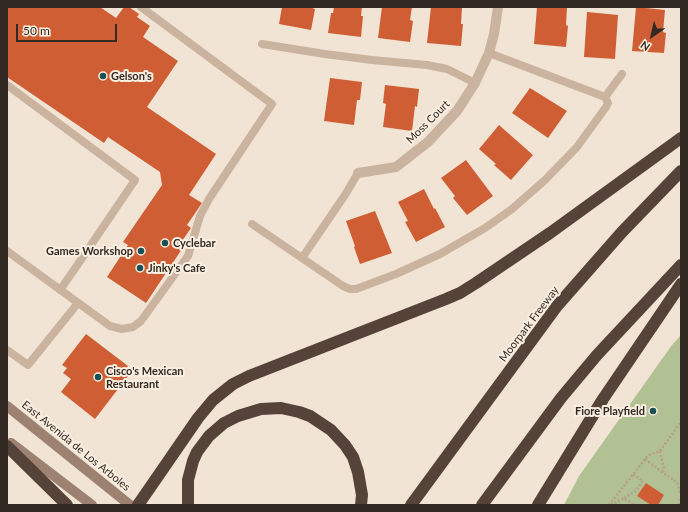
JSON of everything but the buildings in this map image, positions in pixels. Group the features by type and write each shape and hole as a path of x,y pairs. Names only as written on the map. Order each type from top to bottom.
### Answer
{"highway":[{"path":"138,505 198,418 213,400 233,384 249,376 460,293 550,233 681,138"},
{"name":"Moorpark Freeway","path":"411,505 557,306 622,232 681,171"},
{"path":"482,505 562,398 597,355 681,265"},
{"path":"538,505 603,398 681,284"},
{"path":"188,505 188,480 193,461 197,452 209,436 224,423 238,416 261,409 281,408 310,416 331,430 345,445 353,457 358,472 362,495 361,505"},
{"path":"7,446 67,505"}],"main road":[{"name":"East Avenida de Los Arboles","path":"7,406 130,505"},
{"path":"7,440 92,505"}],"street":[{"name":"Moss Court","path":"358,173 396,167 428,142 457,111 475,83 489,53 494,34 498,7"}],"lane":[{"path":"7,250 110,326 122,329 133,327 141,321 188,256 200,216 209,199 272,104 141,7"},
{"path":"262,44 372,60 434,66 463,75 475,83"},
{"path":"252,224 350,289 356,289 396,274 440,254 485,228 512,208 545,180 577,148 591,130 608,103 605,97 489,53"},
{"path":"605,97 622,74"},
{"path":"7,85 135,180 60,290"},
{"path":"302,258 345,195 358,173"},
{"path":"7,350 28,365 78,302"}],"path":[{"path":"610,505 645,459 649,455 660,451 681,422"},
{"path":"660,451 664,469 663,473"},
{"path":"645,459 677,482 681,495 679,505"},
{"path":"610,505 636,491 643,481 633,474"},
{"path":"624,498 634,505"}],"green space":[{"name":"Fiore Playfield","path":"681,335 681,505 564,505 579,476 672,345"}],"place":[{"name":"Gelson's","path":"103,76"},
{"name":"Cyclebar","path":"165,243"},
{"name":"Games Workshop","path":"141,251"},
{"name":"Jinky's Cafe","path":"140,268"},
{"name":"Cisco's Mexican Restaurant","path":"98,377"},
{"name":"Fiore Playfield","path":"653,411"}]}
